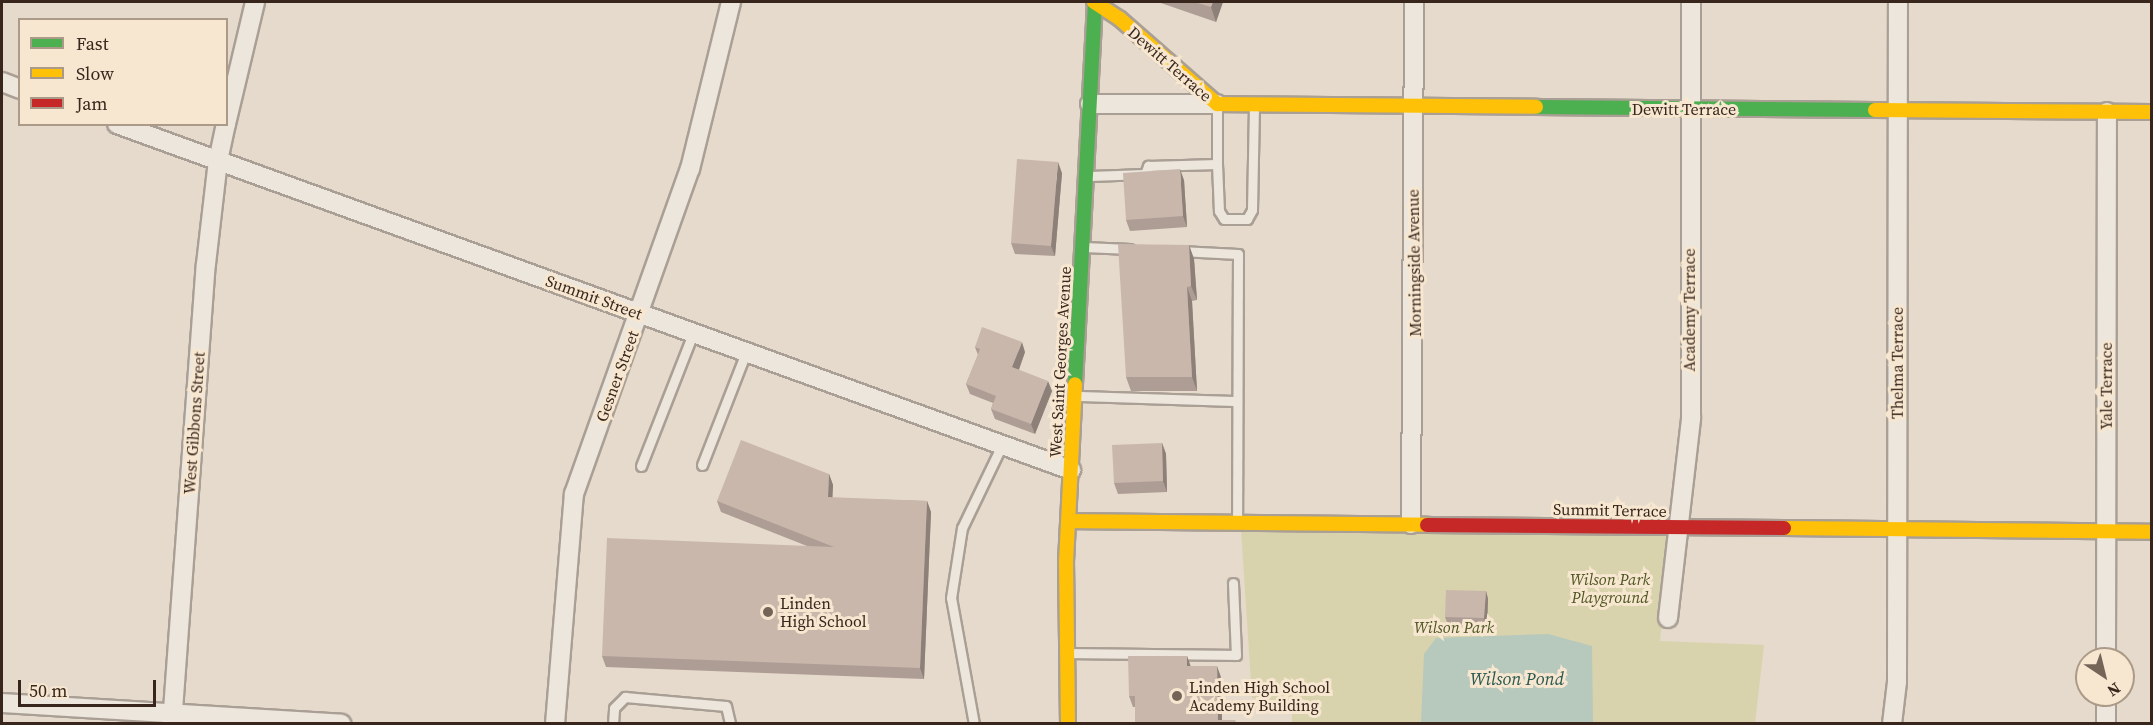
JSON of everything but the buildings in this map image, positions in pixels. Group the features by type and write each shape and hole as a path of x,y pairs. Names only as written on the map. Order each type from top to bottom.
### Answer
{"street":[{"name":"West Gibbons Street","path":"228,116 255,2"},
{"name":"Gesner Street","path":"555,723 567,537 574,494 690,169 731,2"},
{"name":"Dewitt Terrace","path":"1095,2 1217,104"},
{"name":"West Saint Georges Avenue","path":"1068,723 1068,521 1095,2"},
{"name":"Morningside Avenue","path":"1411,525 1415,345 1412,107 1414,2"},
{"name":"Academy Terrace","path":"1668,618 1691,418 1691,2"},
{"name":"Thelma Terrace","path":"1892,723 1897,682 1899,2"},
{"path":"2,82 18,88"},
{"name":"Dewitt Terrace","path":"1090,104 2151,112"},
{"name":"Yale Terrace","path":"2106,647 2107,112"},
{"name":"Summit Street","path":"122,126 1071,470"},
{"name":"West Gibbons Street","path":"172,718 206,264 218,161 226,126"},
{"name":"Summit Terrace","path":"1068,521 2151,532"},
{"path":"2,703 172,718 341,723"},
{"path":"2106,707 2106,723"}],"lane":[{"path":"1217,104 1219,211 1224,219 1247,219 1252,210 1254,105"},
{"path":"1086,176 1145,174 1149,166 1217,164"},
{"path":"1082,247 1138,249"},
{"path":"1172,251 1239,254 1237,523"},
{"path":"641,466 693,333"},
{"path":"702,465 746,352"},
{"path":"1075,396 1237,401"},
{"path":"974,723 951,598 962,528 1002,445"},
{"path":"1067,653 1236,656 1233,583"},
{"path":"613,723 614,708 625,697 726,706 730,723"}],"green space":[{"name":"Wilson Park","path":"1241,529 1671,531 1660,641 1764,645 1755,723 1292,723 1292,705 1252,698"}],"water":[{"name":"Wilson Pond","path":"1548,634 1592,646 1593,723 1421,723 1424,654 1436,638"}],"traffic: fast":[{"path":"1075,384 1095,2"},
{"path":"1536,107 1875,110"}],"traffic: slow":[{"path":"1094,2 1120,19 1217,104 1536,107"},
{"path":"1875,110 2152,112"},
{"path":"1068,724 1066,562 1075,384"},
{"path":"1068,521 1427,525"},
{"path":"1784,528 2152,532"}],"traffic: jam":[{"path":"1427,525 1784,528"}],"place":[{"name":"Linden High School","path":"768,612"},
{"name":"Linden High School Academy Building","path":"1177,696"}],"park label":[{"name":"Wilson Park Playground","path":"1610,588"}]}
